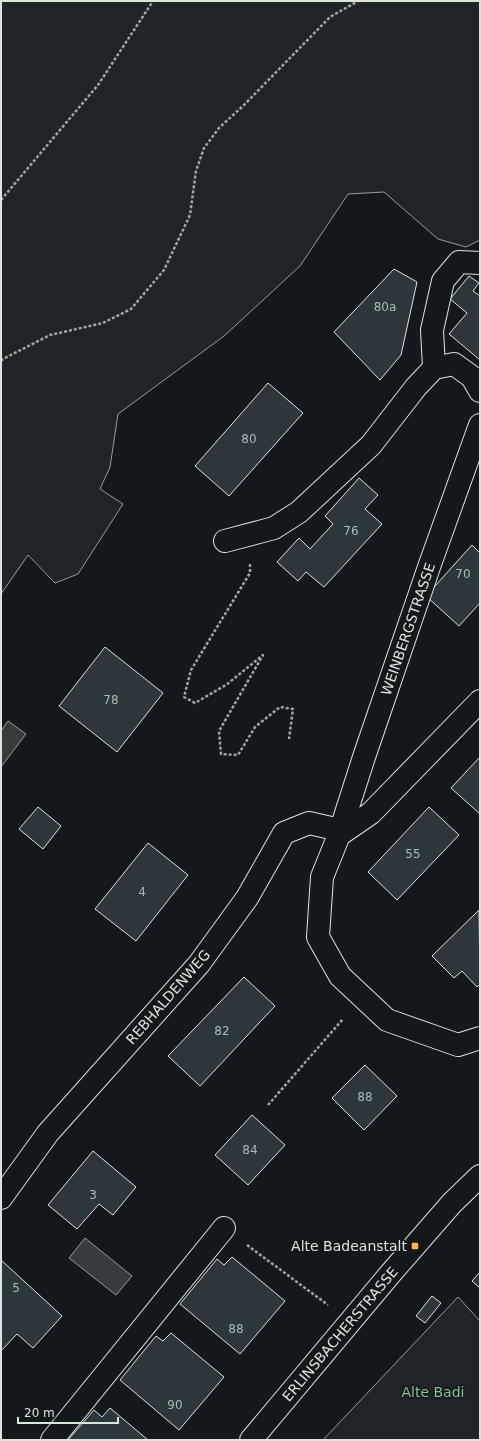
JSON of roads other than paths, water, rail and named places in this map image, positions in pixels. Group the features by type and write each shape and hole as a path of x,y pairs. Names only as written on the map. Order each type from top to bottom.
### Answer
{"street":[{"path":"434,368 432,330 443,281 459,262 480,263"},
{"path":"225,541 274,528 300,512 371,445 416,387 434,368 454,364 472,377 480,391"},
{"name":"WEINBERGSTRASSE","path":"480,425 414,611 339,835 322,877 318,937 340,976 387,1020 458,1045 480,1038"},
{"path":"339,835 371,813 480,701"},
{"name":"REBHALDENWEG","path":"1,1198 48,1133 199,964 247,898 284,833 309,823 331,828 339,835"},
{"name":"ERLINSBACHERSTRASSE","path":"251,1440 452,1203 480,1176"},
{"path":"52,1440 224,1228"}],"place":[{"name":"Alte Badeanstalt","path":"415,1246"}],"park label":[{"name":"Alte Badi","path":"433,1392"}]}
